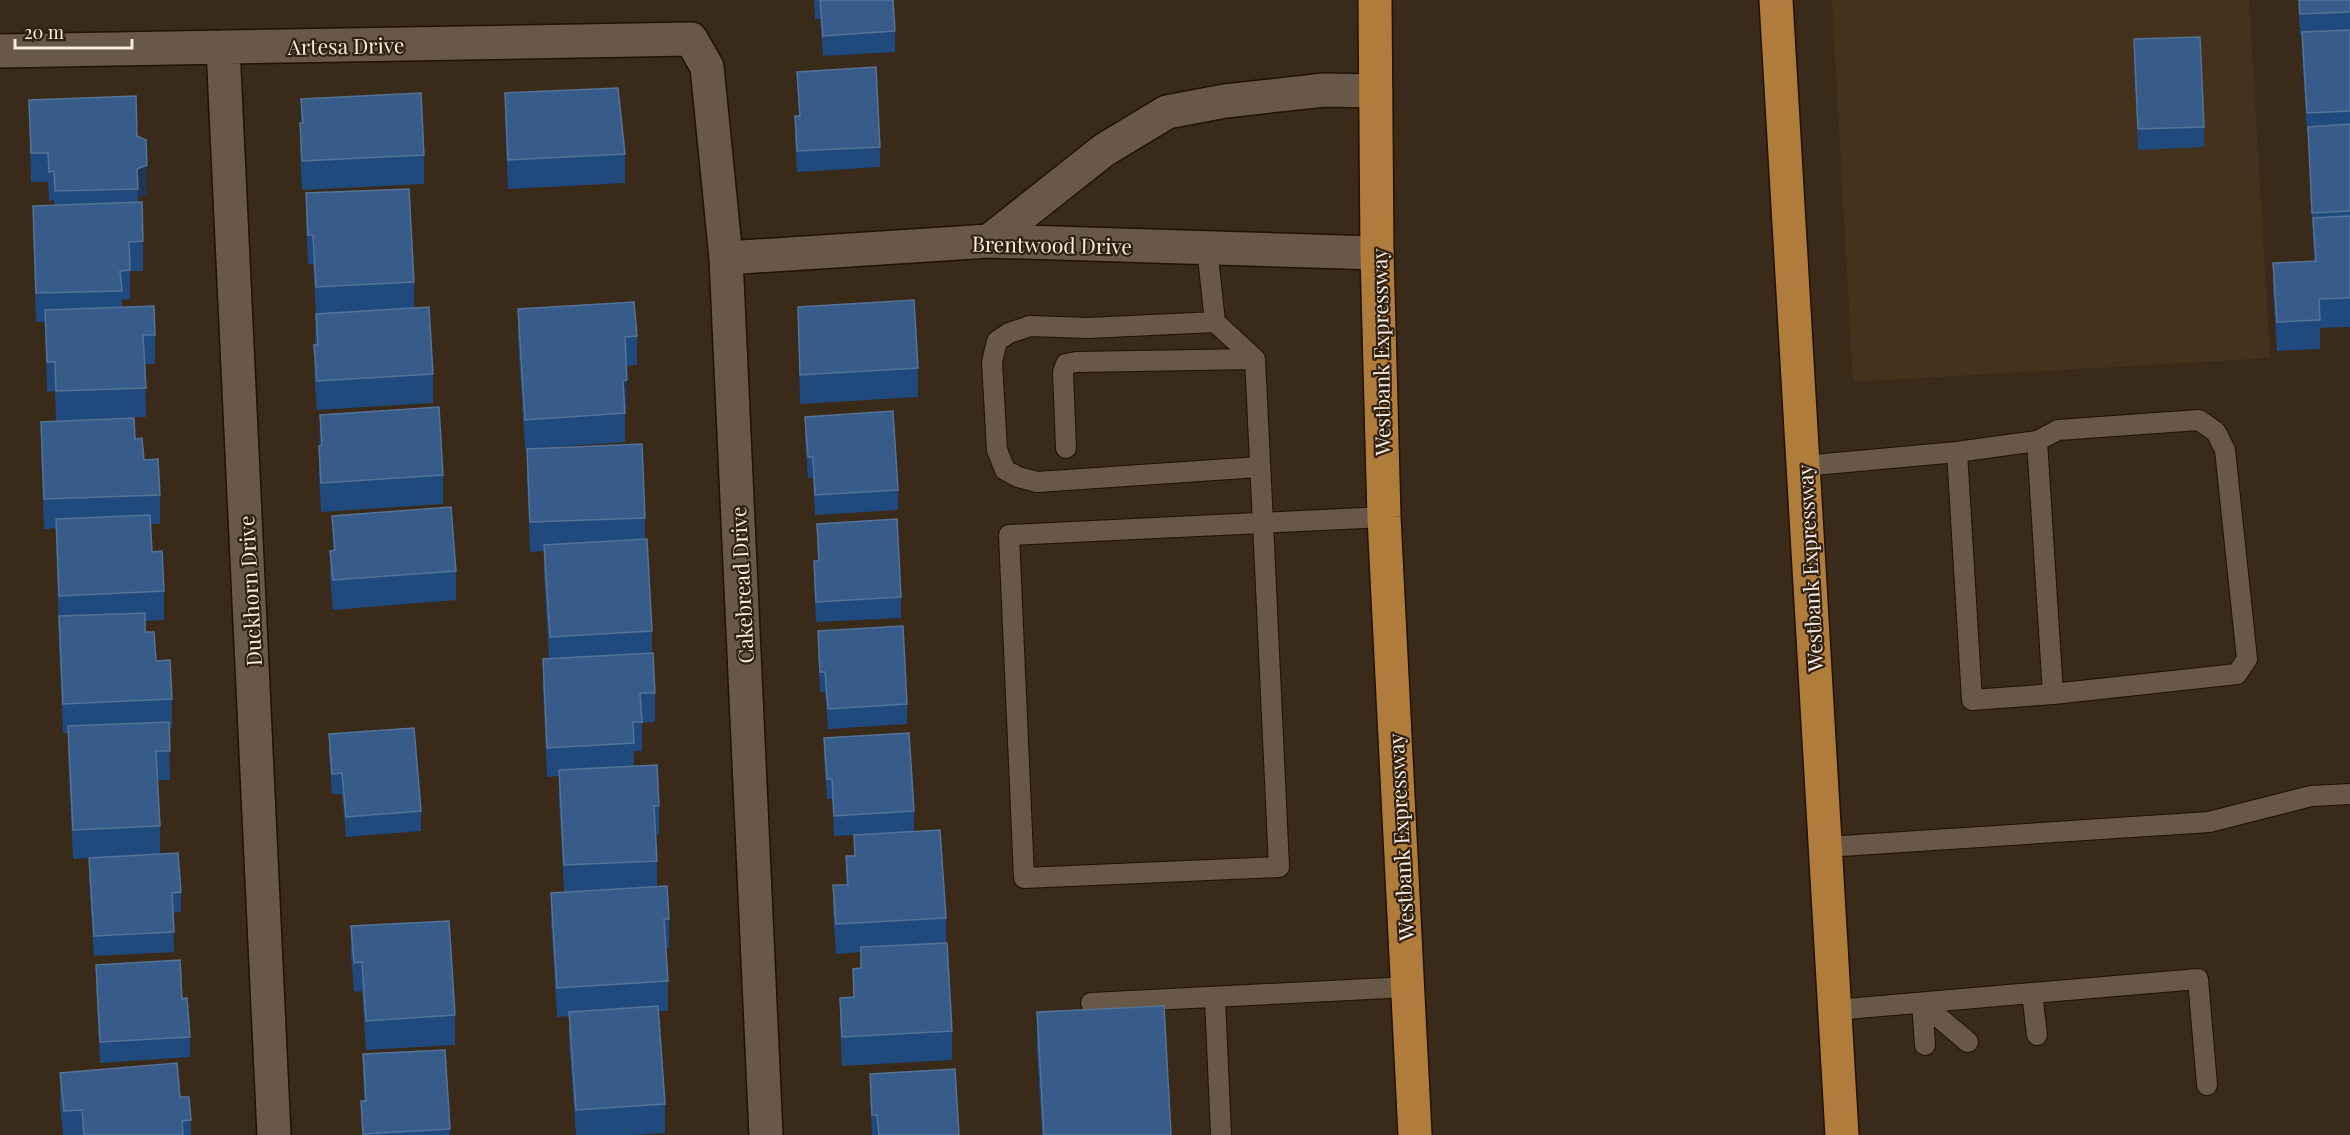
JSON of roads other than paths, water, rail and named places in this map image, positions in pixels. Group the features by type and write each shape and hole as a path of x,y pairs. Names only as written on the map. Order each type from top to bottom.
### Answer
{"highway":[{"name":"Westbank Expressway","path":"1375,0 1377,253 1384,517 1415,1135"},
{"name":"Westbank Expressway","path":"1776,0 1842,1135"}],"street":[{"name":"Artesa Drive","path":"0,51 691,39"},
{"name":"Cakebread Drive","path":"691,39 707,67 726,258 766,1135"},
{"name":"Duckhorn Drive","path":"223,47 274,1135"},
{"path":"989,241 1104,150 1167,112 1225,101 1324,90 1376,91"},
{"name":"Brentwood Drive","path":"726,258 989,241 1377,253"}],"lane":[{"path":"1207,248 1215,322 1255,359 1259,467 1263,523 1279,867 1024,878 1009,535 1263,523 1384,517"},
{"path":"1215,322 1088,328 1030,326 1009,333 997,341 992,362 997,450 1005,470 1018,477 1037,482 1259,467"},
{"path":"1066,448 1063,372 1066,364 1255,359"},
{"path":"1803,466 1957,452 2037,441 2058,430 2199,420 2216,432 2225,450 2247,659 2237,674 2053,694 1972,700 1957,452"},
{"path":"2037,441 2053,694"},
{"path":"1826,847 2209,822 2311,796 2350,794"},
{"path":"1835,1010 2198,979 2207,1085"},
{"path":"1091,1003 1408,987"},
{"path":"2032,993 2037,1035"},
{"path":"1215,998 1221,1135"},
{"path":"1922,1003 1968,1042"},
{"path":"1922,1003 1925,1045"}]}
